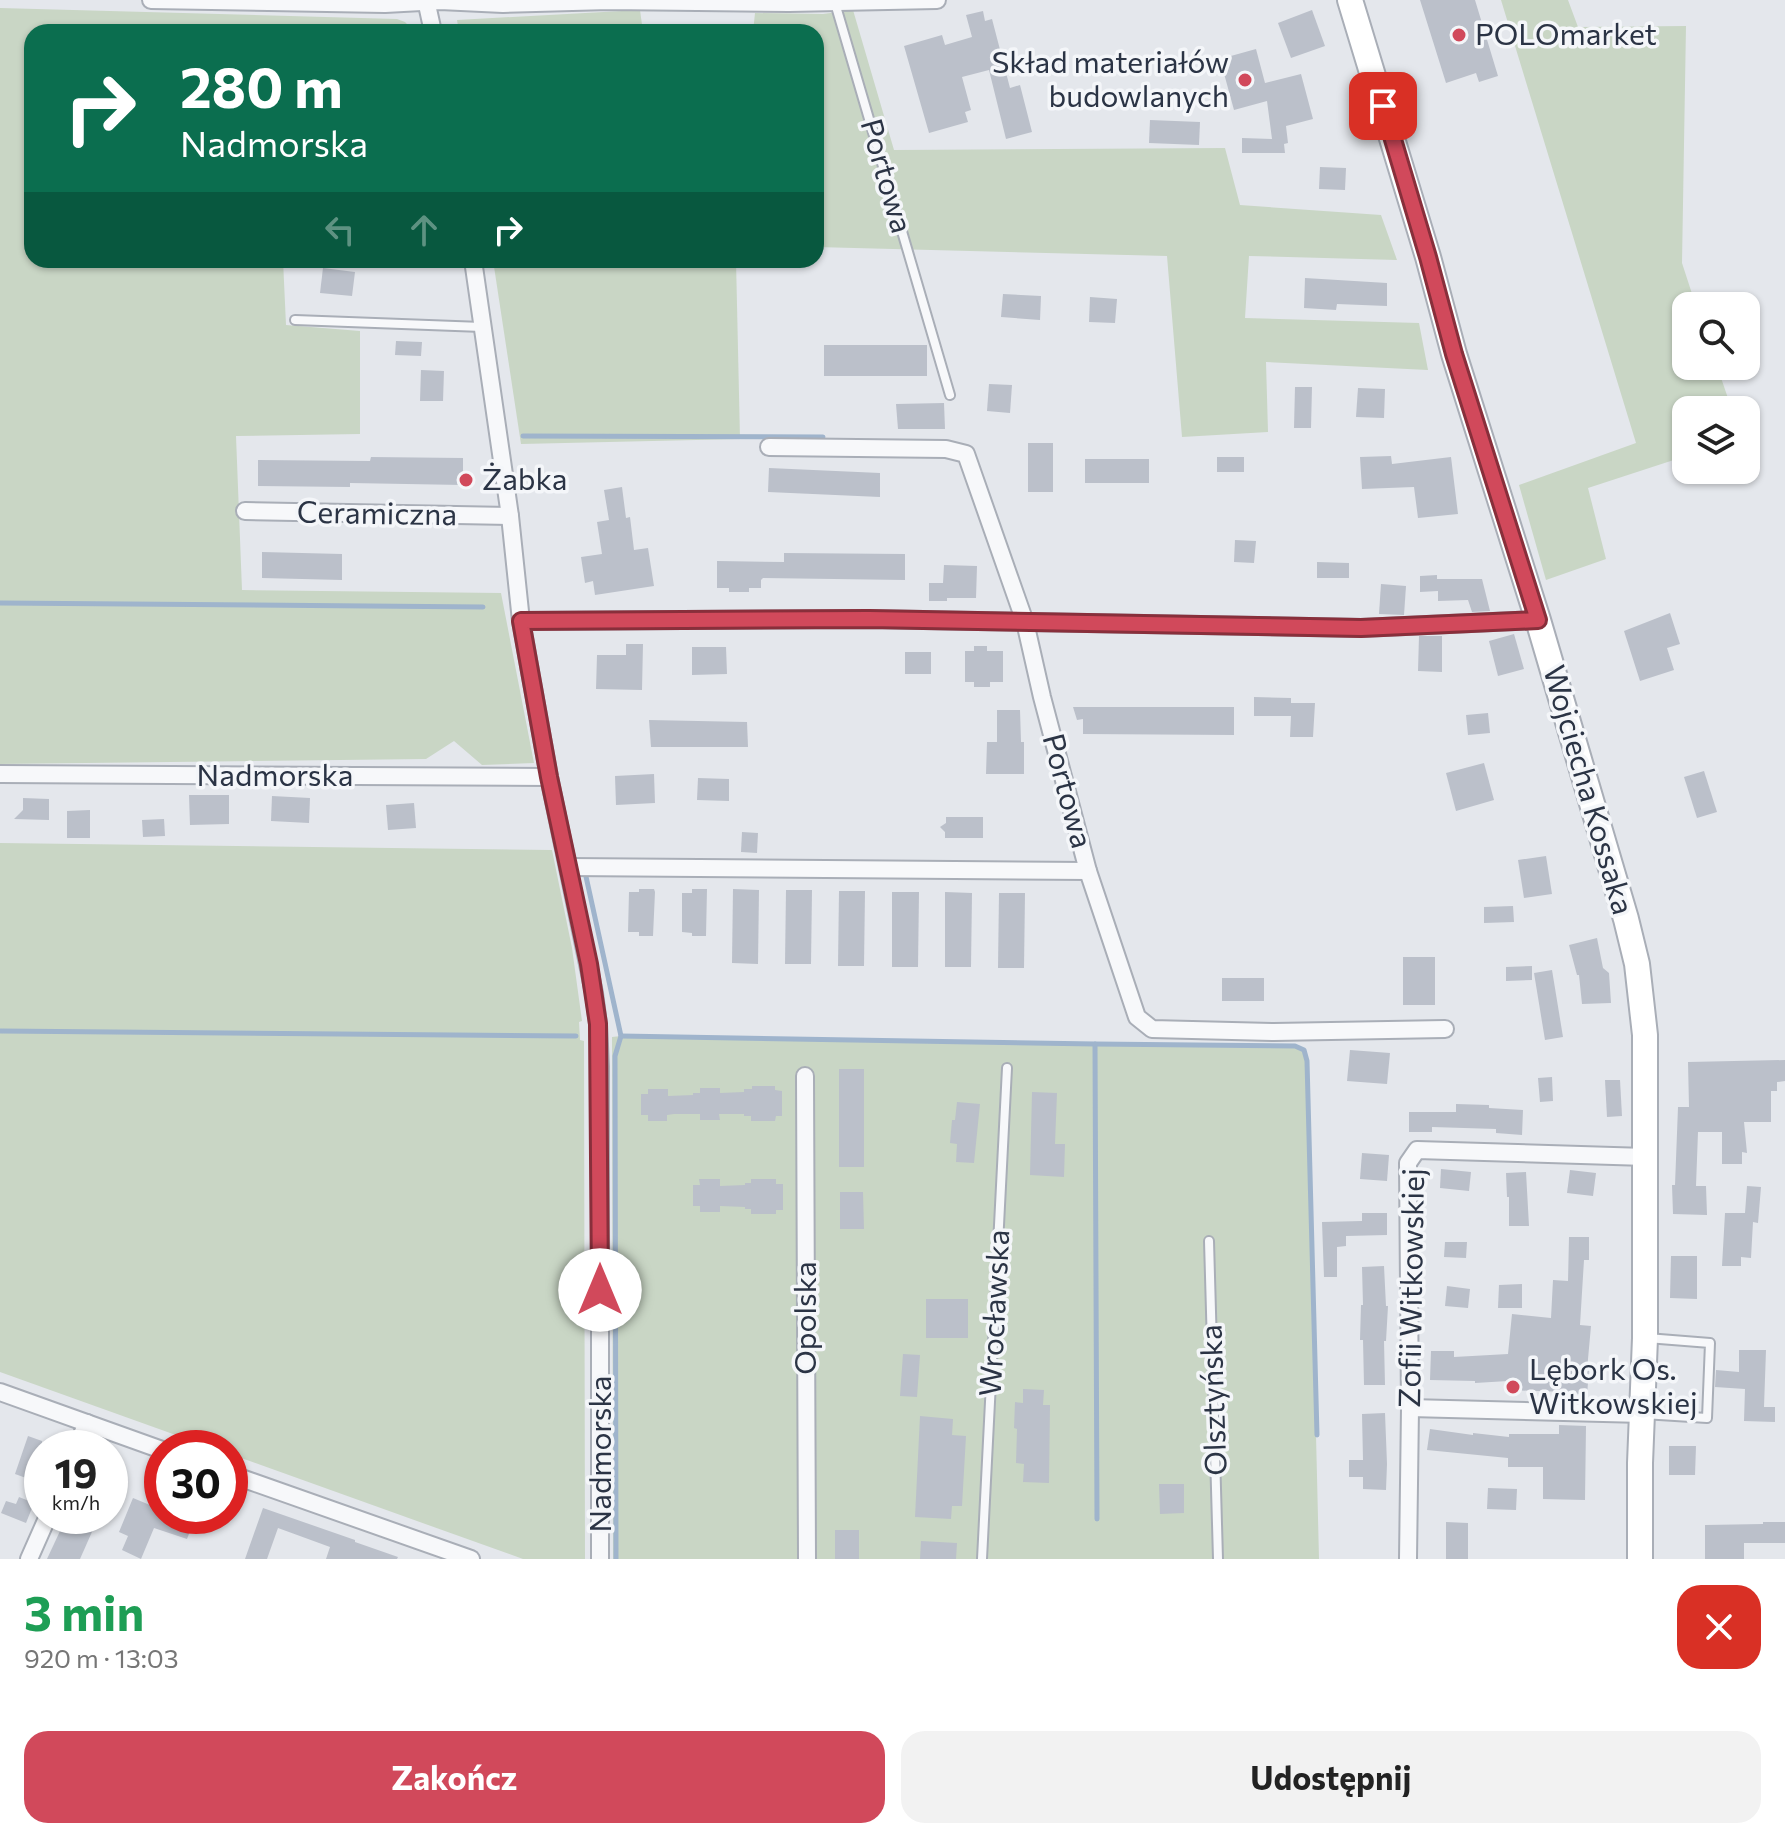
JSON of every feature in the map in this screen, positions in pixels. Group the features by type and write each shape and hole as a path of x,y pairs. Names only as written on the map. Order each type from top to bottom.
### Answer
{"main road":[{"name":"Wojciecha Kossaka","path":"1350,0 1454,354 1538,620 1637,964 1645,1035 1646,1157 1640,1559"}],"street":[{"path":"151,0 385,4 426,1 503,4 622,0 835,3 937,0"},
{"path":"426,1 431,24"},
{"name":"Nadmorska","path":"474,268 510,516 521,621 549,777 589,964 598,1024 600,1559"},
{"name":"Portowa","path":"769,447 946,449 966,454 1025,622 1088,871 1137,1017 1152,1029 1274,1032 1445,1029"},
{"name":"Ceramiczna","path":"245,511 510,516"},
{"path":"521,621 869,619 1361,628 1538,620"},
{"name":"Nadmorska","path":"0,774 549,777"},
{"path":"568,867 1088,871"},
{"name":"Opolska","path":"805,1076 807,1559"},
{"name":"Zofii Witkowskiej","path":"1408,1559 1408,1163 1417,1150 1646,1157"},
{"path":"0,1392 144,1444"},
{"path":"1410,1408 1643,1414"},
{"path":"84,1430 87,1423"},
{"path":"248,1480 471,1559"},
{"path":"29,1559 40,1534"}],"lane":[{"name":"Portowa","path":"835,3 950,395"},
{"path":"295,320 482,327"},
{"name":"Wrocławska","path":"982,1559 1007,1068"},
{"name":"Olsztyńska","path":"1209,1241 1218,1559"},
{"path":"1643,1414 1707,1418 1710,1343 1645,1338"}],"green space":[{"path":"1501,0 1568,0 1578,27 1686,26 1682,263 1691,292 1672,292 1672,380 1722,380 1727,396 1672,396 1672,461 1588,488 1606,559 1546,580 1519,485 1636,443"},
{"path":"0,8 397,19 405,22 407,24 24,24 24,268 283,268 286,325 360,331 360,434 236,436 242,590 501,593 534,763 482,765 454,741 426,759 0,764"},
{"path":"640,10 642,24 458,24 457,20"},
{"path":"853,10 894,150 1225,148 1240,205 1381,215 1397,260 1249,256 1245,318 1419,323 1428,370 1266,362 1268,432 1182,437 1167,256 824,247 824,24 754,24 755,13 823,14"},
{"path":"494,268 736,268 740,439 521,444"},
{"path":"0,843 552,850 572,948 582,1021 579,1022 580,1040 584,1041 585,1559 523,1559 248,1460 248,1430 162,1430 0,1372"},
{"path":"612,1037 1295,1046 1304,1050 1307,1061 1319,1559 613,1559"}],"building":[{"name":"POLOmarket","path":"1420,0 1475,0 1498,76 1479,82 1476,73 1446,83"},
{"path":"1312,10 1325,46 1291,58 1278,23"},
{"path":"983,11 985,21 992,19 1010,88 1020,85 1032,132 1006,139 989,70 962,77 971,110 965,112 968,122 929,133 904,46 942,35 945,45 972,37 966,15"},
{"path":"1256,49 1265,83 1301,74 1313,119 1286,126 1288,143 1284,144 1285,153 1242,153 1242,138 1272,139 1267,101 1234,110 1220,59"},
{"path":"1150,120 1200,122 1199,145 1149,143"},
{"path":"1320,167 1346,168 1345,190 1319,189"},
{"path":"323,268 355,272 352,296 320,293"},
{"path":"1305,278 1387,283 1387,306 1337,304 1336,310 1304,308"},
{"path":"1003,294 1041,296 1040,320 1001,317"},
{"path":"1090,297 1117,299 1115,323 1089,322"},
{"path":"396,341 422,342 421,356 395,355"},
{"path":"824,345 927,345 927,376 824,376"},
{"path":"421,370 444,371 443,401 420,401"},
{"path":"989,384 1012,385 1010,413 987,411"},
{"path":"1295,387 1312,387 1311,428 1294,428"},
{"path":"1358,388 1385,389 1384,418 1356,417"},
{"path":"944,403 945,429 898,429 896,404"},
{"path":"1028,443 1053,443 1053,492 1028,492"},
{"path":"1391,456 1392,464 1451,457 1458,514 1418,518 1414,487 1362,489 1360,457"},
{"path":"371,457 463,458 463,485 350,483 350,487 258,486 258,460 370,461"},
{"path":"1217,457 1244,457 1244,472 1217,472"},
{"path":"1085,459 1149,459 1149,483 1085,483"},
{"path":"769,468 880,473 880,497 768,492"},
{"path":"622,487 634,550 648,548 654,586 595,595 593,581 585,583 581,557 602,554 597,522 609,520 604,490"},
{"path":"1235,540 1256,541 1254,563 1234,562"},
{"path":"262,552 342,554 342,580 262,578"},
{"path":"784,553 905,554 905,580 763,578 761,588 749,588 749,592 729,592 729,588 717,588 717,561 784,562"},
{"path":"1317,562 1349,563 1349,578 1317,578"},
{"path":"944,565 977,566 976,598 929,601 929,583 943,583"},
{"path":"1437,575 1437,579 1482,579 1490,611 1472,612 1468,600 1438,601 1438,591 1420,592 1420,576"},
{"path":"1381,584 1406,586 1404,615 1379,614"},
{"path":"1670,613 1680,644 1667,648 1674,670 1640,681 1624,631"},
{"path":"1514,634 1524,669 1498,676 1489,641"},
{"path":"1419,636 1442,636 1442,672 1418,671"},
{"path":"626,644 643,644 642,690 596,689 597,655 626,655"},
{"path":"974,646 987,646 987,651 1003,651 1003,682 990,682 990,687 974,687 974,682 965,682 965,651 974,651"},
{"path":"692,647 726,647 727,674 692,675"},
{"path":"905,652 931,652 931,674 905,674"},
{"path":"1254,697 1291,698 1291,703 1315,703 1313,737 1290,737 1291,716 1254,716"},
{"path":"1073,707 1234,707 1234,735 1083,734 1083,719 1077,720"},
{"path":"997,710 1020,710 1024,774 986,774 987,742 997,742"},
{"path":"1488,713 1490,733 1468,735 1466,715"},
{"path":"649,720 747,722 748,747 651,747"},
{"path":"1484,763 1494,800 1456,811 1446,773"},
{"path":"1704,771 1717,812 1697,818 1684,777"},
{"path":"654,774 655,803 616,805 615,776"},
{"path":"698,778 729,779 729,801 697,800"},
{"path":"189,795 229,795 229,824 190,825"},
{"path":"272,796 310,798 309,823 271,821"},
{"path":"23,798 49,799 49,820 14,819 23,810"},
{"path":"414,803 416,828 388,830 386,805"},
{"path":"90,810 90,838 67,838 67,811"},
{"path":"946,817 983,817 983,838 945,838 945,832 940,827 946,823"},
{"path":"164,819 165,836 143,837 142,820"},
{"path":"742,832 758,833 757,853 741,852"},
{"path":"1546,856 1552,894 1524,898 1518,860"},
{"path":"639,889 654,889 655,892 653,936 628,932 629,892 639,892"},
{"path":"692,889 707,889 706,936 682,932 682,893 692,893"},
{"path":"733,889 759,890 758,964 732,963"},
{"path":"786,890 812,890 811,964 785,964"},
{"path":"839,891 865,891 864,966 838,966"},
{"path":"892,892 919,892 918,967 892,967"},
{"path":"945,892 972,893 971,967 945,967"},
{"path":"999,893 1025,893 1024,968 998,968"},
{"path":"1513,906 1514,922 1484,923 1484,907"},
{"path":"1597,938 1603,968 1609,973 1611,1003 1582,1004 1579,975 1569,945"},
{"path":"1403,957 1435,957 1435,1005 1403,1005"},
{"path":"1532,966 1532,980 1506,981 1506,967"},
{"path":"1552,970 1563,1037 1545,1040 1534,973"},
{"path":"1222,978 1264,978 1264,1001 1222,1001"},
{"path":"1350,1050 1390,1053 1387,1084 1347,1081"},
{"path":"1785,1060 1785,1081 1777,1082 1777,1091 1771,1091 1771,1122 1744,1122 1747,1153 1742,1152 1742,1164 1722,1164 1722,1132 1698,1132 1696,1186 1706,1186 1707,1215 1673,1214 1678,1107 1689,1107 1688,1062"},
{"path":"839,1069 864,1069 864,1167 839,1167"},
{"path":"1552,1077 1553,1101 1540,1102 1538,1078"},
{"path":"1605,1080 1620,1080 1622,1116 1607,1117"},
{"path":"752,1086 775,1086 775,1090 782,1091 782,1116 776,1116 775,1121 751,1121 751,1116 744,1114 719,1114 720,1120 700,1120 700,1114 674,1114 667,1115 667,1121 648,1121 648,1115 641,1115 641,1094 648,1094 648,1089 668,1089 668,1096 693,1095 700,1093 700,1088 720,1088 720,1093 744,1092"},
{"path":"1032,1092 1057,1093 1055,1144 1065,1144 1064,1177 1030,1175"},
{"path":"957,1102 980,1104 974,1163 956,1162 957,1144 950,1143"},
{"path":"1456,1104 1523,1110 1522,1135 1496,1133 1496,1129 1432,1127 1432,1132 1409,1132 1409,1112 1456,1112"},
{"path":"1362,1153 1389,1155 1387,1181 1360,1179"},
{"path":"1441,1169 1471,1172 1469,1191 1440,1188"},
{"path":"1570,1170 1596,1173 1593,1196 1567,1193"},
{"path":"1526,1172 1529,1226 1509,1226 1506,1173"},
{"path":"699,1179 720,1179 720,1186 745,1185 751,1183 751,1179 776,1179 776,1184 783,1184 783,1210 776,1210 776,1214 751,1214 751,1209 745,1207 720,1206 720,1212 700,1212 700,1206 693,1206 693,1185 700,1185"},
{"path":"1747,1186 1761,1187 1758,1223 1753,1222 1751,1258 1741,1257 1741,1266 1722,1266 1725,1213 1745,1213"},
{"path":"840,1192 863,1192 864,1229 840,1229"},
{"path":"1362,1213 1387,1213 1387,1235 1346,1236 1346,1246 1337,1247 1337,1277 1324,1277 1322,1222 1362,1221"},
{"path":"1569,1237 1589,1237 1589,1260 1584,1260 1580,1325 1591,1326 1587,1395 1507,1390 1508,1381 1475,1383 1430,1380 1431,1351 1454,1351 1454,1357 1508,1354 1512,1314 1551,1318 1553,1280 1568,1281"},
{"path":"1445,1242 1467,1242 1466,1258 1444,1257"},
{"path":"1671,1256 1697,1256 1697,1299 1670,1298"},
{"path":"1384,1266 1388,1306 1384,1341 1385,1385 1364,1385 1363,1340 1360,1340 1362,1267"},
{"path":"1522,1284 1522,1308 1498,1308 1499,1285"},
{"path":"1447,1286 1470,1289 1468,1308 1445,1306"},
{"path":"926,1299 968,1299 968,1338 926,1338"},
{"path":"1739,1350 1766,1350 1764,1407 1775,1407 1775,1422 1744,1421 1745,1389 1715,1387 1716,1370 1739,1372"},
{"path":"903,1354 920,1355 917,1397 900,1396"},
{"path":"1023,1389 1044,1390 1043,1405 1050,1405 1049,1483 1023,1482 1024,1464 1016,1463 1015,1402 1023,1403"},
{"path":"1385,1413 1386,1490 1363,1489 1363,1477 1349,1477 1349,1460 1363,1460 1362,1414"},
{"path":"920,1416 953,1419 952,1435 966,1436 962,1506 952,1506 951,1519 915,1517"},
{"path":"1559,1425 1586,1426 1585,1500 1543,1499 1543,1467 1508,1467 1508,1458 1427,1450 1430,1429 1509,1437 1509,1434 1559,1434"},
{"path":"1669,1446 1696,1446 1695,1475 1669,1475"},
{"path":"24,1448 24,1477 15,1474"},
{"path":"1159,1484 1184,1484 1184,1513 1160,1514"},
{"path":"1488,1488 1517,1489 1516,1510 1487,1509"},
{"path":"19,1497 24,1499 24,1522 1,1513 6,1501 16,1504"},
{"path":"133,1498 144,1503 144,1534 151,1534 141,1559 122,1550 128,1536 124,1534 128,1534 128,1510"},
{"path":"263,1508 398,1557 326,1559 330,1547 278,1528 267,1559 245,1559"},
{"path":"1446,1522 1468,1523 1468,1559 1446,1559"},
{"path":"1785,1522 1785,1543 1744,1543 1744,1559 1705,1559 1705,1525"},
{"path":"835,1530 859,1530 859,1559 835,1559"},
{"path":"59,1534 91,1534 80,1559 47,1559"},
{"path":"172,1534 189,1534 187,1539"},
{"path":"921,1541 957,1543 956,1559 920,1559"}],"waterway":[{"path":"523,436 823,437"},
{"path":"0,603 483,607"},
{"path":"585,872 621,1036 615,1056 616,1559"},
{"path":"0,1031 576,1036"},
{"path":"621,1036 1295,1046 1304,1050 1307,1061 1317,1435"},
{"path":"1095,1044 1097,1519"}],"place":[{"name":"POLOmarket","path":"1459,35"},
{"name":"Skład materiałów budowlanych","path":"1245,80"},
{"name":"Żabka","path":"466,480"},
{"name":"Lębork Os. Witkowskiej","path":"1513,1387"}],"route":[{"path":"600,1290 598,1024 589,964 549,777 521,621 869,619 1361,628 1538,620 1454,354 1383,106"}]}
